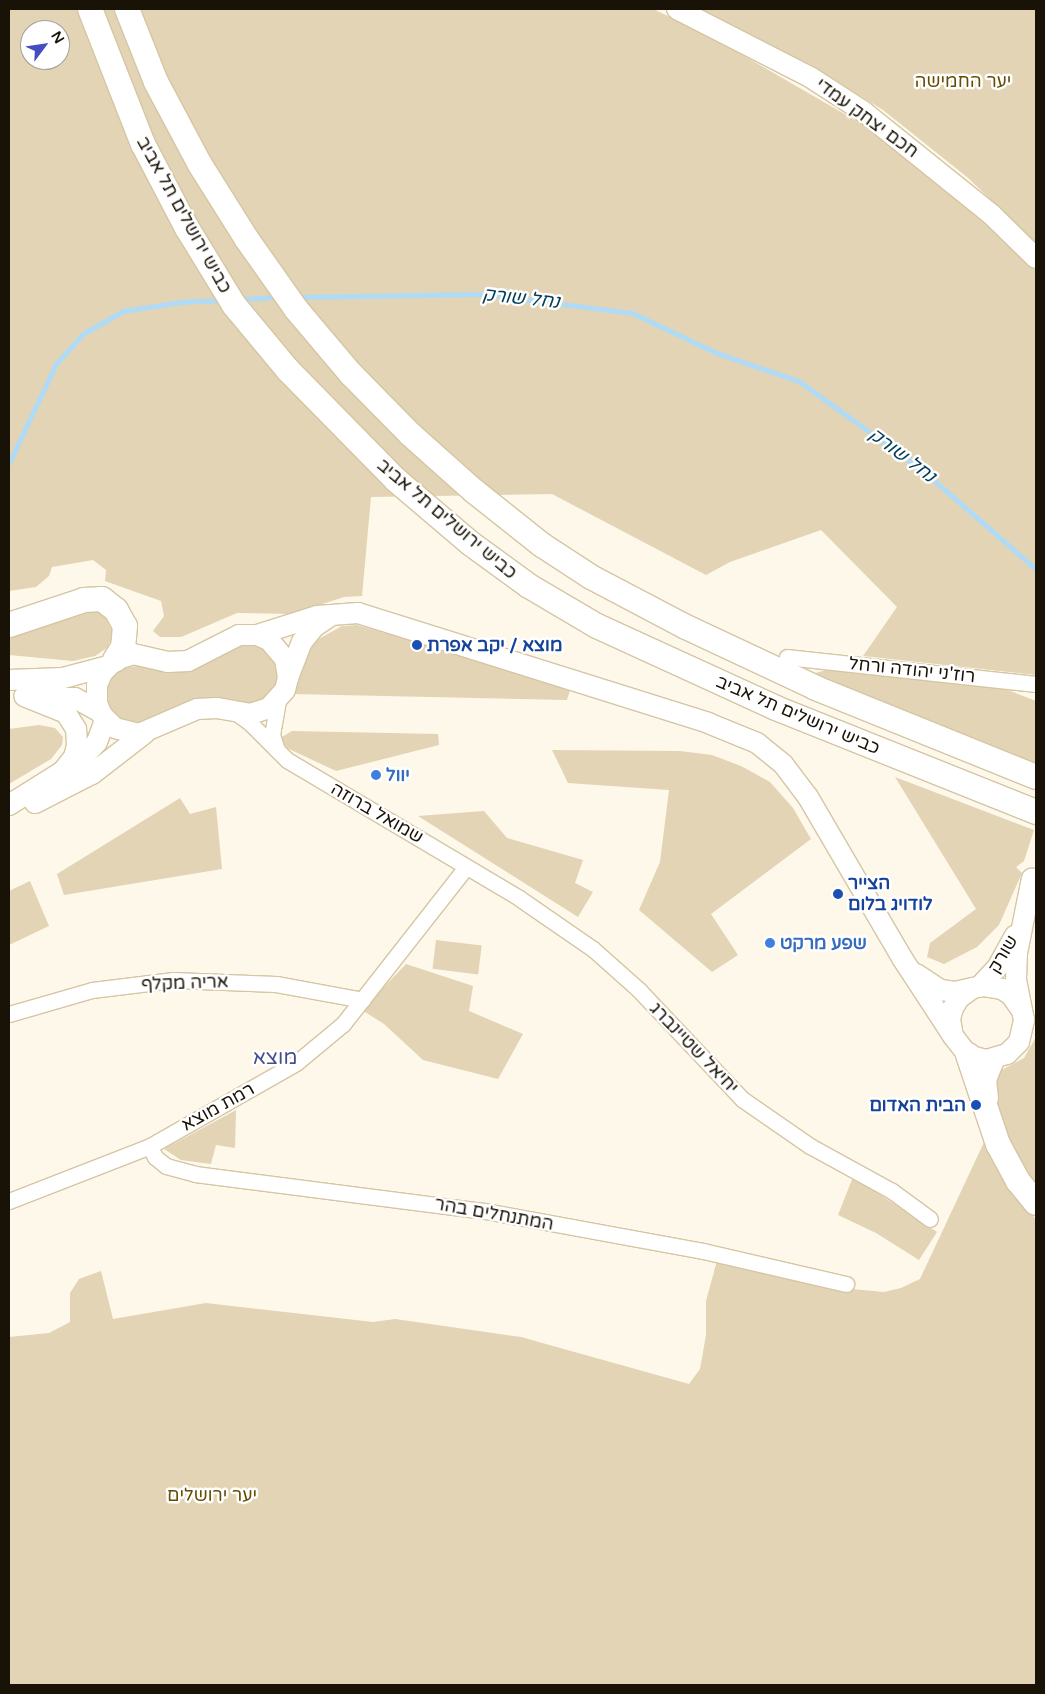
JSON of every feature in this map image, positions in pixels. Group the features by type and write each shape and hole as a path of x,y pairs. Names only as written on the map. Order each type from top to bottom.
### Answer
{"highway":[{"name":"כביש ירושלים תל אביב","path":"90,9 143,144 187,228 234,305 295,377 396,480 470,543 550,600 597,626 776,708 1036,812"},
{"name":"כביש ירושלים תל אביב","path":"127,9 156,82 199,163 246,238 296,308 351,374 410,434 474,491 574,566 668,619 816,688 1036,777"},
{"path":"9,625 84,600 102,599 116,610 125,626 124,647 112,663"},
{"path":"968,1055 998,1144 1018,1181 1036,1203"}],"main road":[{"name":"חכם יצחק עמדי","path":"678,9 810,77 864,112 991,214 1036,258"},
{"path":"9,818 92,774 145,733 189,711 212,708 257,713 278,700 288,678 297,650 308,633 338,613"},
{"path":"9,680 32,682 63,678 112,663 133,654 168,662 188,661 208,653 233,637 257,635 317,616 338,613 369,616 708,723 757,743 783,764 808,797 902,958 953,1036 968,1055 981,1059 997,1058 1019,1042 1024,1026 1016,971 1022,918 1032,878"},
{"path":"257,635 278,648 285,660 288,678"},
{"path":"9,805 68,773 88,756 103,728 96,690 112,663"},
{"path":"16,695 75,698 101,713 121,731 145,733"},
{"path":"16,695 66,713 75,725 78,739 69,764 34,790"},
{"name":"שורק","path":"976,988 1001,962 1022,918"},
{"path":"902,958 935,988 955,992 976,988 1002,989 1011,995 1021,1009"},
{"path":"953,1036 950,1019 953,1008 959,998 976,988"}],"street":[{"name":"רוז'ני יהודה ורחל","path":"787,658 1036,684"},
{"name":"שמואל ברוזה","path":"278,700 272,735 278,750 287,760"},
{"name":"שמואל ברוזה","path":"233,711 250,723 287,760 466,867"},
{"name":"רמת מוצא","path":"9,1202 150,1146 296,1063 343,1024 466,867"},
{"name":"יחיאל שטיינברג","path":"466,867 519,898 594,949 639,990 742,1099 810,1146 892,1191 930,1219"},
{"name":"אריה מקלף","path":"9,1014 92,990 173,980 276,984 363,1000"},
{"path":"997,1058 988,1080 992,1116 1013,1162 1036,1194"},
{"name":"המתנחלים בהר","path":"150,1146 155,1157 166,1166 195,1174 485,1211 703,1252 846,1284"}],"green space":[{"path":"9,9 653,9 708,35 898,145 994,226 1036,268 1036,675 863,656 897,607 821,530 730,562 706,575 552,494 371,497 362,596 344,597 291,614 237,613 181,637 160,637 153,631 164,616 161,601 105,581 106,570 93,560 52,567 49,576 36,587 9,591"},
{"name":"יער החמישה","path":"701,9 1036,9 1036,243 967,177 883,110 822,72"},
{"path":"85,611 96,611 105,617 113,633 108,647 95,656 73,661 9,655 9,638"},
{"path":"357,625 571,687 567,700 293,694 306,653 315,641 342,626"},
{"path":"253,642 274,654 280,685 264,701 248,706 218,698 190,701 153,720 134,726 112,716 104,695 113,674 125,668 142,665 167,672 192,670 234,647"},
{"path":"829,669 854,669 1005,689 1036,701 1036,769 809,675"},
{"path":"39,725 55,728 63,737 62,745 51,759 9,784 9,729"},
{"path":"292,731 438,734 439,745 336,771 287,748 280,738"},
{"path":"552,750 680,751 712,755 741,766 770,782 793,808 811,839 711,914 738,955 712,972 639,910 660,862 669,790 568,783"},
{"path":"895,777 1034,830 1024,861 1016,867 1022,873 999,925 977,947 944,964 927,957 930,943 976,909"},
{"path":"180,798 190,814 216,807 222,869 64,895 57,874"},
{"path":"484,811 507,838 583,860 575,883 593,892 578,917 418,816"},
{"path":"30,881 49,926 9,945 9,891"},
{"path":"436,940 482,946 478,974 432,969"},
{"path":"406,964 473,986 469,1011 523,1034 498,1079 423,1060 384,1024 362,1010"},
{"path":"1036,1037 1036,1189 999,1129 992,1075 1024,1058"},
{"path":"236,1110 235,1148 216,1145 211,1164 181,1160 164,1149"},
{"name":"יער ירושלים","path":"986,1138 1008,1179 1036,1220 1036,1685 9,1685 9,1337 49,1333 70,1322 70,1293 79,1279 101,1271 113,1319 206,1303 373,1322 395,1319 521,1337 689,1384 700,1369 706,1335 706,1301 718,1257 841,1288 884,1292 901,1288 920,1279"},
{"path":"853,1177 937,1232 919,1260 876,1233 838,1215"}],"waterway":[{"name":"נחל שורק","path":"296,297 484,294 633,313 717,353 799,381 920,468 1036,569"},
{"name":"נחל שורק","path":"239,299 279,297"},
{"name":"נחל שורק","path":"9,463 56,364 83,334 123,311 181,302 221,300"}],"place":[{"name":"מוצא / יקב אפרת","path":"417,645"},
{"name":"יוול","path":"376,775"},
{"name":"הצייר לודויג בלום","path":"838,894"},
{"name":"שפע מרקט","path":"770,943"},
{"name":"הבית האדום","path":"976,1105"}],"district":[{"name":"מוצא","path":"275,1058"}]}
